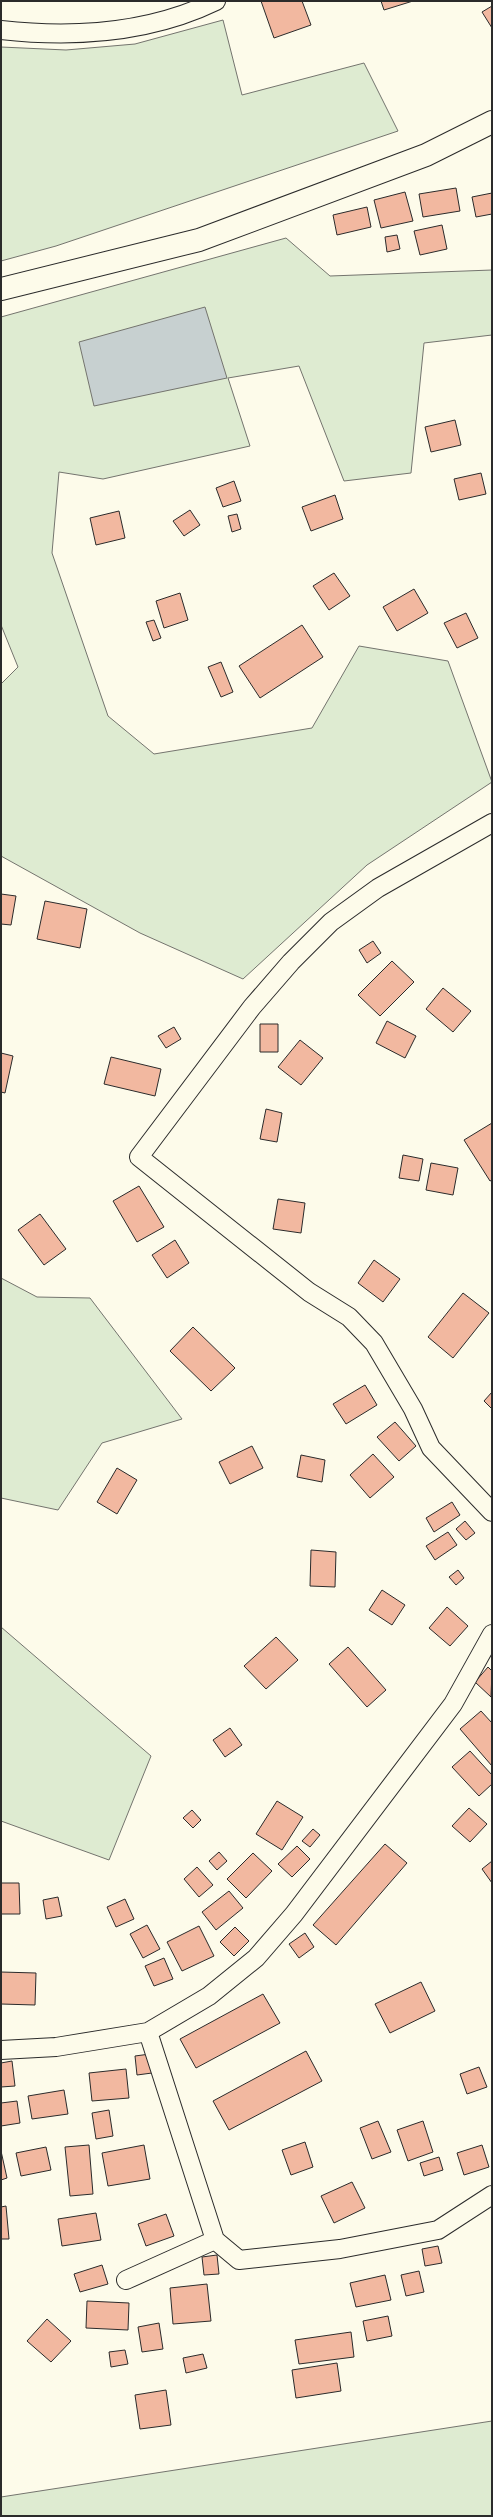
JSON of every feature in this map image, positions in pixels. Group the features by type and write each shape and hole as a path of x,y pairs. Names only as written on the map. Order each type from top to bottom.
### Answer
{"highway":[{"path":"1,289 199,240 426,154 492,122"}],"street":[{"path":"1,30 82,34 148,24 195,11 216,1"},
{"path":"492,823 378,888 331,922 291,962 252,1007 140,1157 308,1292 349,1317 374,1343 413,1409 431,1448 492,1512"},
{"path":"1,2050 56,2047 148,2032 209,1996 256,1958 289,1920 453,1704 492,1634"},
{"path":"148,2032 214,2240 239,2260 340,2249 438,2230 492,2195"},
{"path":"126,2280 214,2240"}],"green space":[{"path":"223,20 242,95 364,63 398,131 56,246 1,261 1,47 66,50 135,44"},
{"path":"286,238 330,276 492,270 492,335 424,343 411,473 344,481 299,366 228,378 250,446 103,479 59,472 52,553 108,716 154,754 312,728 359,646 448,661 492,782 367,865 243,979 140,933 1,856 1,684 18,667 1,625 1,317"},
{"path":"1,1278 37,1297 90,1298 182,1419 102,1443 58,1510 1,1498"},
{"path":"1,1627 151,1756 109,1860 1,1821"},
{"path":"492,2421 492,2516 1,2516 1,2497"}],"shaded area":[{"path":"205,307 227,378 94,406 79,342"}],"building":[{"path":"261,1 302,1 311,25 274,38"},
{"path":"381,1 413,1 384,10"},
{"path":"492,6 492,28 482,12"},
{"path":"456,188 460,211 423,217 419,194"},
{"path":"405,192 413,221 381,228 374,200"},
{"path":"492,193 492,214 476,217 472,197"},
{"path":"367,207 371,227 337,235 333,215"},
{"path":"442,225 447,249 420,255 414,231"},
{"path":"397,235 400,249 387,252 385,237"},
{"path":"455,420 461,445 431,452 425,427"},
{"path":"481,473 486,494 459,500 454,479"},
{"path":"234,481 241,501 223,507 216,488"},
{"path":"335,495 343,519 311,531 302,507"},
{"path":"190,510 200,525 184,536 173,521"},
{"path":"119,511 125,538 96,545 90,518"},
{"path":"237,514 241,529 232,532 228,516"},
{"path":"334,573 350,596 329,610 313,586"},
{"path":"414,589 428,613 397,631 383,607"},
{"path":"180,593 188,620 164,628 156,601"},
{"path":"466,613 478,638 457,648 444,623"},
{"path":"154,620 161,638 153,641 146,622"},
{"path":"302,625 323,657 260,698 239,666"},
{"path":"221,662 233,692 221,697 208,667"},
{"path":"1,894 16,896 11,925 1,924"},
{"path":"45,901 87,909 80,948 37,939"},
{"path":"373,941 381,953 367,963 359,950"},
{"path":"392,961 414,982 380,1016 358,995"},
{"path":"443,988 471,1011 453,1032 426,1009"},
{"path":"387,1021 416,1036 405,1058 376,1043"},
{"path":"260,1024 278,1024 278,1052 260,1052"},
{"path":"174,1027 181,1039 166,1048 158,1036"},
{"path":"300,1040 323,1058 301,1085 278,1067"},
{"path":"1,1053 13,1056 5,1093 1,1092"},
{"path":"111,1057 161,1069 155,1096 104,1084"},
{"path":"266,1109 282,1113 277,1142 260,1139"},
{"path":"492,1123 492,1180 490,1181 464,1140"},
{"path":"403,1155 423,1159 419,1181 399,1178"},
{"path":"431,1163 458,1168 453,1195 426,1190"},
{"path":"139,1186 164,1227 137,1242 113,1201"},
{"path":"278,1199 305,1203 301,1233 273,1229"},
{"path":"40,1214 66,1249 44,1265 18,1230"},
{"path":"175,1240 189,1263 167,1278 152,1255"},
{"path":"374,1260 400,1279 383,1302 358,1283"},
{"path":"463,1293 489,1313 453,1358 428,1337"},
{"path":"193,1327 235,1368 211,1391 170,1351"},
{"path":"365,1385 377,1405 346,1424 333,1404"},
{"path":"492,1392 492,1409 484,1401"},
{"path":"395,1422 416,1446 399,1461 377,1437"},
{"path":"252,1446 263,1468 230,1484 219,1462"},
{"path":"373,1454 394,1477 370,1498 350,1475"},
{"path":"301,1455 325,1460 322,1482 297,1477"},
{"path":"117,1468 137,1480 117,1514 97,1502"},
{"path":"452,1502 460,1515 434,1532 426,1518"},
{"path":"465,1521 475,1533 466,1540 456,1529"},
{"path":"448,1532 457,1545 435,1560 426,1546"},
{"path":"311,1550 336,1552 335,1587 310,1586"},
{"path":"458,1570 464,1578 456,1585 449,1577"},
{"path":"382,1590 405,1605 392,1625 369,1610"},
{"path":"447,1607 468,1626 450,1646 429,1628"},
{"path":"276,1637 298,1660 266,1689 244,1666"},
{"path":"348,1647 386,1690 367,1707 329,1664"},
{"path":"488,1667 492,1671 491,1697 475,1682"},
{"path":"481,1711 492,1723 492,1766 460,1729"},
{"path":"230,1728 242,1745 225,1757 213,1740"},
{"path":"470,1751 492,1775 492,1784 479,1796 452,1767"},
{"path":"277,1801 303,1817 282,1850 256,1834"},
{"path":"469,1808 487,1824 470,1842 452,1826"},
{"path":"192,1810 201,1820 193,1828 183,1818"},
{"path":"313,1829 320,1835 310,1847 302,1841"},
{"path":"385,1844 407,1863 336,1945 313,1925"},
{"path":"297,1846 310,1859 292,1877 278,1864"},
{"path":"219,1852 227,1861 217,1870 209,1861"},
{"path":"253,1853 272,1871 246,1898 227,1879"},
{"path":"492,1861 492,1883 482,1869"},
{"path":"197,1867 213,1885 199,1897 184,1879"},
{"path":"1,1883 19,1883 20,1914 1,1914"},
{"path":"229,1891 243,1908 216,1930 202,1912"},
{"path":"58,1897 62,1916 46,1919 43,1900"},
{"path":"125,1899 134,1919 116,1927 107,1907"},
{"path":"147,1925 160,1949 143,1958 130,1934"},
{"path":"199,1926 214,1956 182,1971 167,1942"},
{"path":"235,1927 249,1941 234,1956 220,1942"},
{"path":"305,1933 314,1947 299,1958 289,1944"},
{"path":"164,1958 173,1979 154,1986 145,1966"},
{"path":"1,1972 36,1973 35,2005 1,2004"},
{"path":"421,1982 435,2011 390,2033 375,2004"},
{"path":"263,1994 280,2023 196,2068 180,2039"},
{"path":"306,2051 322,2081 229,2130 213,2101"},
{"path":"150,2054 152,2073 137,2075 135,2056"},
{"path":"12,2061 15,2086 1,2087 1,2063"},
{"path":"479,2067 487,2087 467,2094 460,2074"},
{"path":"126,2069 129,2098 92,2101 89,2073"},
{"path":"64,2090 68,2114 32,2119 28,2096"},
{"path":"17,2101 20,2123 1,2126 1,2103"},
{"path":"109,2110 113,2136 96,2139 92,2113"},
{"path":"378,2121 391,2152 372,2159 360,2128"},
{"path":"423,2121 433,2152 408,2161 397,2130"},
{"path":"305,2142 313,2167 291,2175 282,2150"},
{"path":"89,2145 93,2194 70,2196 65,2147"},
{"path":"144,2145 150,2179 108,2186 102,2153"},
{"path":"482,2145 489,2167 464,2175 457,2153"},
{"path":"46,2147 51,2170 21,2176 16,2153"},
{"path":"1,2151 7,2178 1,2180"},
{"path":"439,2157 443,2170 424,2176 420,2163"},
{"path":"352,2182 365,2208 334,2223 321,2196"},
{"path":"6,2206 9,2239 1,2239 1,2207"},
{"path":"96,2213 101,2240 62,2246 58,2219"},
{"path":"166,2214 174,2236 146,2246 138,2224"},
{"path":"438,2246 442,2263 425,2266 422,2249"},
{"path":"217,2255 219,2274 204,2275 202,2257"},
{"path":"102,2265 108,2284 80,2292 74,2274"},
{"path":"419,2271 424,2292 406,2296 401,2275"},
{"path":"385,2275 391,2300 356,2307 350,2283"},
{"path":"207,2284 211,2321 173,2324 170,2288"},
{"path":"87,2301 129,2303 128,2330 86,2328"},
{"path":"388,2316 392,2336 367,2341 363,2321"},
{"path":"47,2319 71,2341 51,2362 27,2341"},
{"path":"159,2323 163,2349 142,2352 138,2327"},
{"path":"351,2332 354,2357 299,2364 295,2340"},
{"path":"125,2350 128,2364 111,2367 109,2352"},
{"path":"203,2354 207,2368 186,2373 183,2358"},
{"path":"337,2363 341,2391 296,2398 292,2370"},
{"path":"166,2390 171,2425 140,2429 135,2395"}]}
